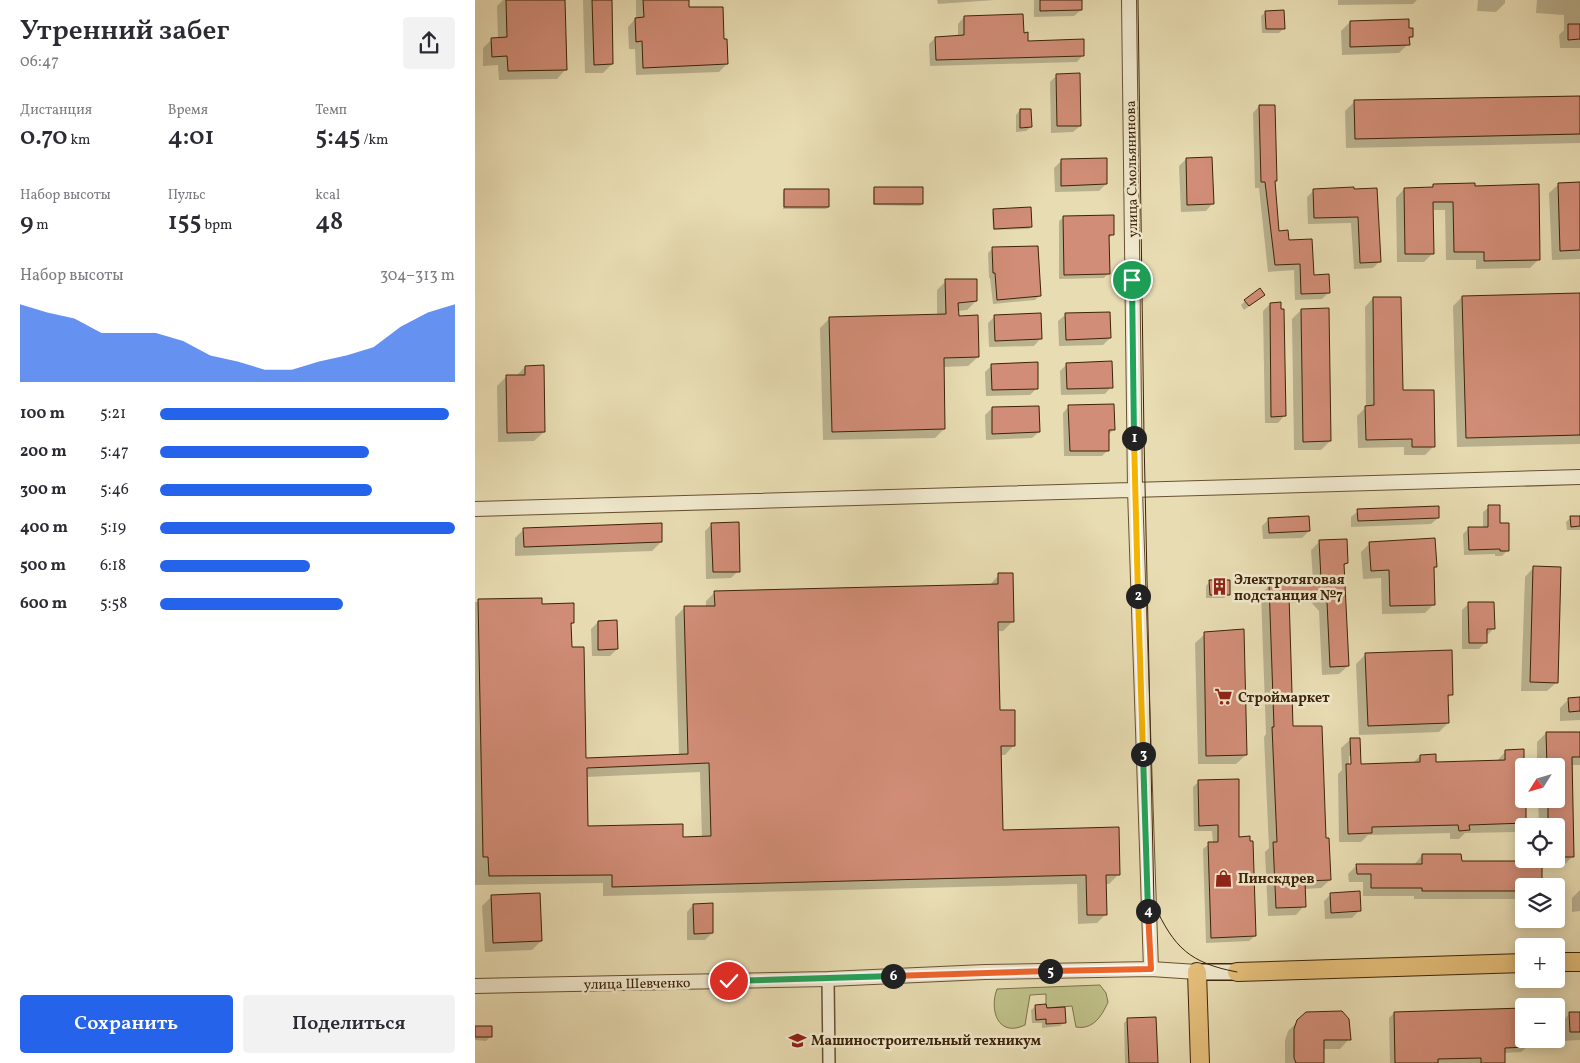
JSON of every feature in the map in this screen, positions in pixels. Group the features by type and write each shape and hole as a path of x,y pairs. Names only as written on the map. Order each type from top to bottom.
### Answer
{"main road":[{"path":"1565,962 1580,962"},
{"path":"1237,972 1515,963"},
{"path":"1197,972 1200,1063"},
{"name":"улица Шевченко","path":"1197,972 1237,972"}],"street":[{"name":"улица Смольянинова","path":"1129,0 1135,490 1151,969"},
{"path":"475,509 1580,477"},
{"name":"улица Шевченко","path":"475,986 828,979 985,972 1151,969 1197,972"},
{"path":"828,979 829,1063"}],"green space":[{"path":"1100,985 1106,993 1108,1002 1100,1017 1087,1026 1076,1027 1072,1006 1046,1008 1046,994 1030,995 1025,1025 1008,1028 1002,1025 995,1013 994,1005 997,989"}],"building":[{"path":"506,0 565,0 567,70 508,71 507,56 492,57 491,38 507,37"},
{"path":"592,0 612,0 613,64 594,65"},
{"path":"643,0 689,0 689,7 723,7 724,39 727,39 728,64 643,68 642,41 636,42 635,18 644,17"},
{"path":"1040,0 1082,0 1082,10 1040,11"},
{"path":"1284,10 1285,29 1266,29 1265,11"},
{"path":"1023,14 1024,33 1028,32 1028,41 1084,39 1084,56 936,60 935,37 964,35 964,16"},
{"path":"1409,19 1409,28 1413,28 1413,37 1409,37 1410,45 1350,47 1350,21"},
{"path":"1568,24 1580,24 1580,39 1568,40"},
{"path":"1080,73 1081,126 1057,126 1056,74"},
{"path":"1580,96 1580,134 1355,139 1354,100"},
{"path":"1259,105 1275,105 1277,181 1275,181 1279,231 1288,230 1289,240 1312,239 1314,275 1329,274 1330,293 1301,294 1300,264 1275,265 1265,182 1261,182"},
{"path":"1020,109 1031,109 1032,127 1020,128"},
{"path":"1212,157 1214,204 1187,205 1186,158"},
{"path":"1107,158 1107,184 1061,186 1061,159"},
{"path":"1580,182 1580,250 1560,251 1558,183"},
{"path":"1475,183 1475,186 1539,184 1540,260 1484,261 1484,252 1454,252 1453,202 1433,202 1434,254 1405,254 1404,188 1433,187 1433,184"},
{"path":"874,187 923,187 923,204 874,204"},
{"path":"1354,187 1354,189 1377,188 1381,262 1360,263 1358,217 1314,218 1313,189"},
{"path":"784,189 829,189 829,207 784,207"},
{"path":"1031,207 1032,227 994,229 993,209"},
{"path":"1114,215 1114,235 1109,235 1110,274 1064,275 1063,216"},
{"path":"1038,246 1041,296 997,300 992,247"},
{"path":"945,279 977,279 977,301 958,303 959,316 978,315 979,357 944,358 945,429 832,432 829,317 946,314"},
{"path":"1260,288 1265,295 1249,306 1244,300"},
{"path":"1580,293 1580,435 1466,438 1462,296"},
{"path":"1373,297 1401,297 1403,390 1434,390 1435,447 1412,447 1412,439 1366,440 1365,406 1374,405"},
{"path":"1281,302 1281,309 1284,309 1286,416 1271,417 1270,303"},
{"path":"1329,308 1331,441 1303,442 1301,309"},
{"path":"1110,312 1111,338 1066,340 1065,313"},
{"path":"1041,313 1042,339 995,341 994,315"},
{"path":"1112,361 1113,388 1067,389 1066,363"},
{"path":"1038,362 1038,389 992,390 991,364"},
{"path":"544,365 545,432 507,433 506,375 525,375 525,366"},
{"path":"1114,404 1115,430 1109,430 1109,451 1070,451 1068,405"},
{"path":"1039,406 1040,432 992,434 992,407"},
{"path":"1488,505 1500,505 1500,523 1509,523 1509,551 1500,551 1500,549 1469,550 1468,527 1488,527"},
{"path":"1439,506 1439,518 1358,521 1357,509"},
{"path":"1309,516 1310,531 1269,533 1268,518"},
{"path":"1570,516 1580,516 1580,526 1571,527"},
{"path":"739,522 740,572 713,572 711,523"},
{"path":"662,523 662,542 524,547 523,528"},
{"path":"1435,538 1437,567 1434,567 1435,605 1390,606 1389,570 1371,571 1369,542"},
{"path":"1347,539 1348,563 1344,564 1349,666 1330,667 1327,602 1319,594 1289,595 1293,726 1322,726 1326,838 1329,838 1331,880 1305,881 1306,907 1276,908 1273,842 1277,842 1269,584 1288,583 1288,580 1321,579 1319,540"},
{"path":"1533,566 1561,567 1558,683 1530,682"},
{"path":"998,573 1013,573 1014,622 998,622 1000,710 1015,710 1015,746 1001,746 1003,830 1119,827 1120,875 1106,875 1107,915 1087,915 1086,875 612,887 612,875 489,876 488,857 483,857 478,599 542,598 542,604 574,603 574,623 571,623 572,647 584,647 586,758 688,754 684,606 715,606 714,591 998,584","holes":["709,763 711,836 683,837 683,824 588,826 587,768"]},
{"name":"Электротяговая подстанция №7","path":"1209,580 1230,580 1230,595 1210,595"},
{"path":"1468,602 1494,602 1495,629 1487,629 1487,643 1469,643"},
{"path":"617,620 618,649 598,650 598,621"},
{"path":"1244,629 1247,755 1206,756 1204,632"},
{"path":"1452,650 1453,695 1448,695 1449,723 1368,726 1365,653"},
{"path":"1580,697 1580,711 1569,712 1568,698"},
{"path":"1546,732 1580,732 1580,757 1572,757 1574,857 1565,857 1565,818 1548,818 1548,808 1565,808 1565,758 1547,758"},
{"path":"1350,738 1360,738 1361,764 1420,762 1420,755 1436,754 1436,762 1505,760 1505,750 1524,749 1524,758 1515,758 1515,808 1526,808 1526,818 1515,818 1515,823 1469,825 1470,830 1459,831 1458,825 1372,827 1372,833 1348,834 1346,764 1351,764"},
{"path":"1239,779 1239,837 1250,836 1250,841 1253,841 1256,936 1211,938 1208,842 1218,842 1218,825 1199,826 1198,780"},
{"path":"1422,854 1461,854 1462,861 1515,861 1515,868 1542,868 1542,878 1515,878 1515,891 1422,891 1422,888 1371,888 1371,874 1357,874 1356,864 1422,864"},
{"path":"1360,891 1361,911 1331,913 1330,893"},
{"path":"540,893 542,941 493,943 491,895"},
{"path":"713,903 713,933 694,934 693,904"},
{"path":"1046,1004 1047,1008 1065,1007 1066,1023 1046,1024 1046,1019 1036,1020 1035,1005"},
{"path":"1515,1008 1515,1048 1505,1048 1505,1063 1481,1063 1481,1058 1438,1059 1438,1063 1395,1063 1394,1012"},
{"path":"1342,1011 1349,1019 1351,1040 1324,1040 1324,1063 1296,1063 1294,1058 1294,1029 1297,1020 1306,1012"},
{"path":"1569,1012 1580,1012 1580,1032 1570,1032"},
{"path":"1156,1017 1158,1063 1129,1063 1127,1018"},
{"path":"475,1026 492,1026 492,1037 475,1037"}],"tram line":[{"path":"1138,0 1144,438 1154,904 1169,932 1185,951 1207,964 1237,972"}],"place":[{"name":"Электротяговая подстанция №7","path":"1220,587"},
{"name":"Строймаркет","path":"1224,697"},
{"name":"Пинскдрев","path":"1224,878"},
{"name":"Машиностроительный техникум","path":"797,1040"}],"route":[{"path":"729,981 985,972 1151,969 1135,490 1132,280"}]}
